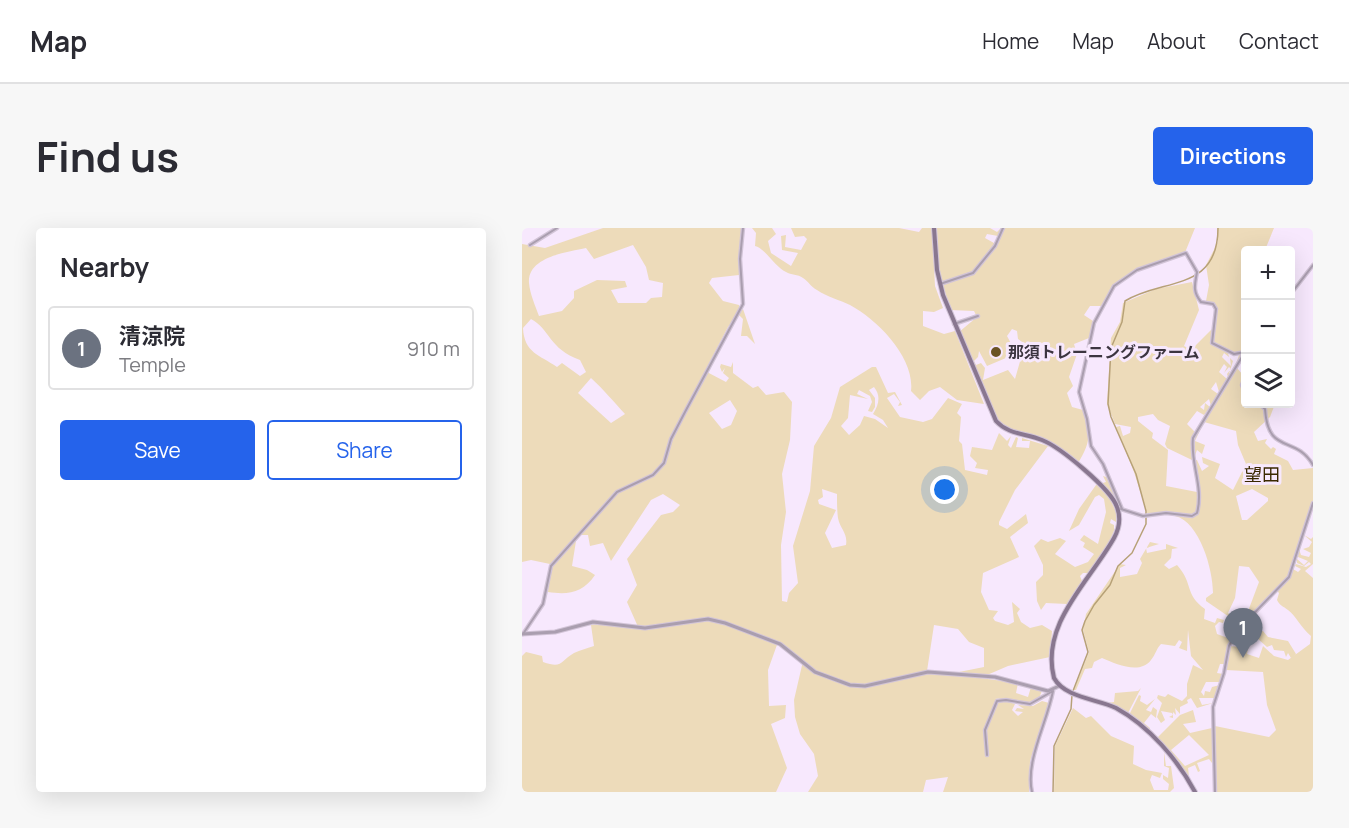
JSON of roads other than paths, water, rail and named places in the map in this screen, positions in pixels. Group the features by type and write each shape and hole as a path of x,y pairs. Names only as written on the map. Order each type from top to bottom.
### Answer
{"main road":[{"path":"934,228 940,284 954,324 996,421 1012,433 1041,440 1053,446 1105,489 1120,509 1119,524 1114,538 1067,609 1056,631 1052,667 1054,678 1059,686 1116,708 1132,719 1171,755 1195,792"}],"street":[{"path":"530,245 557,228"},
{"path":"523,634 543,604 551,566 617,492 653,475 664,463 667,450 685,412 743,304 740,259 743,228"},
{"path":"940,284 973,273 995,246 1003,228"},
{"path":"1241,353 1234,354 1212,342 1216,309 1213,304 1201,302 1197,297 1194,282 1197,272 1186,253 1137,270 1114,286 1094,323 1078,389 1088,419 1091,446 1103,464 1120,509 1143,516 1166,513 1192,516 1197,513 1199,480 1192,448 1195,432 1244,354"},
{"path":"1295,288 1313,265"},
{"path":"954,324 978,316"},
{"path":"1264,408 1265,424 1273,435 1284,444 1306,454 1313,465"},
{"path":"1215,792 1213,707 1224,673 1229,646 1235,634 1289,577 1313,503"},
{"path":"523,634 566,631 593,622 645,628 708,620 725,623 780,644 815,672 850,685 865,686 928,672 942,672 995,677 1053,691"},
{"path":"987,755 985,730 997,702 1006,700 1030,704 1059,686"},
{"path":"1032,792 1031,762 1044,727 1053,691"}],"waterway":[{"path":"1073,691 1088,652 1082,630 1085,621 1110,585 1118,566 1132,553 1146,524 1146,511 1136,474 1111,417 1108,404 1111,348 1122,322 1125,301 1185,280 1198,273 1209,263 1216,249 1218,228"},
{"path":"1053,792 1054,746 1071,709 1072,695"}],"place":[{"name":"那須トレーニングファーム","path":"996,352"},
{"name":"清涼院","path":"1243,658"}],"district":[{"name":"望田","path":"1262,475"}]}
